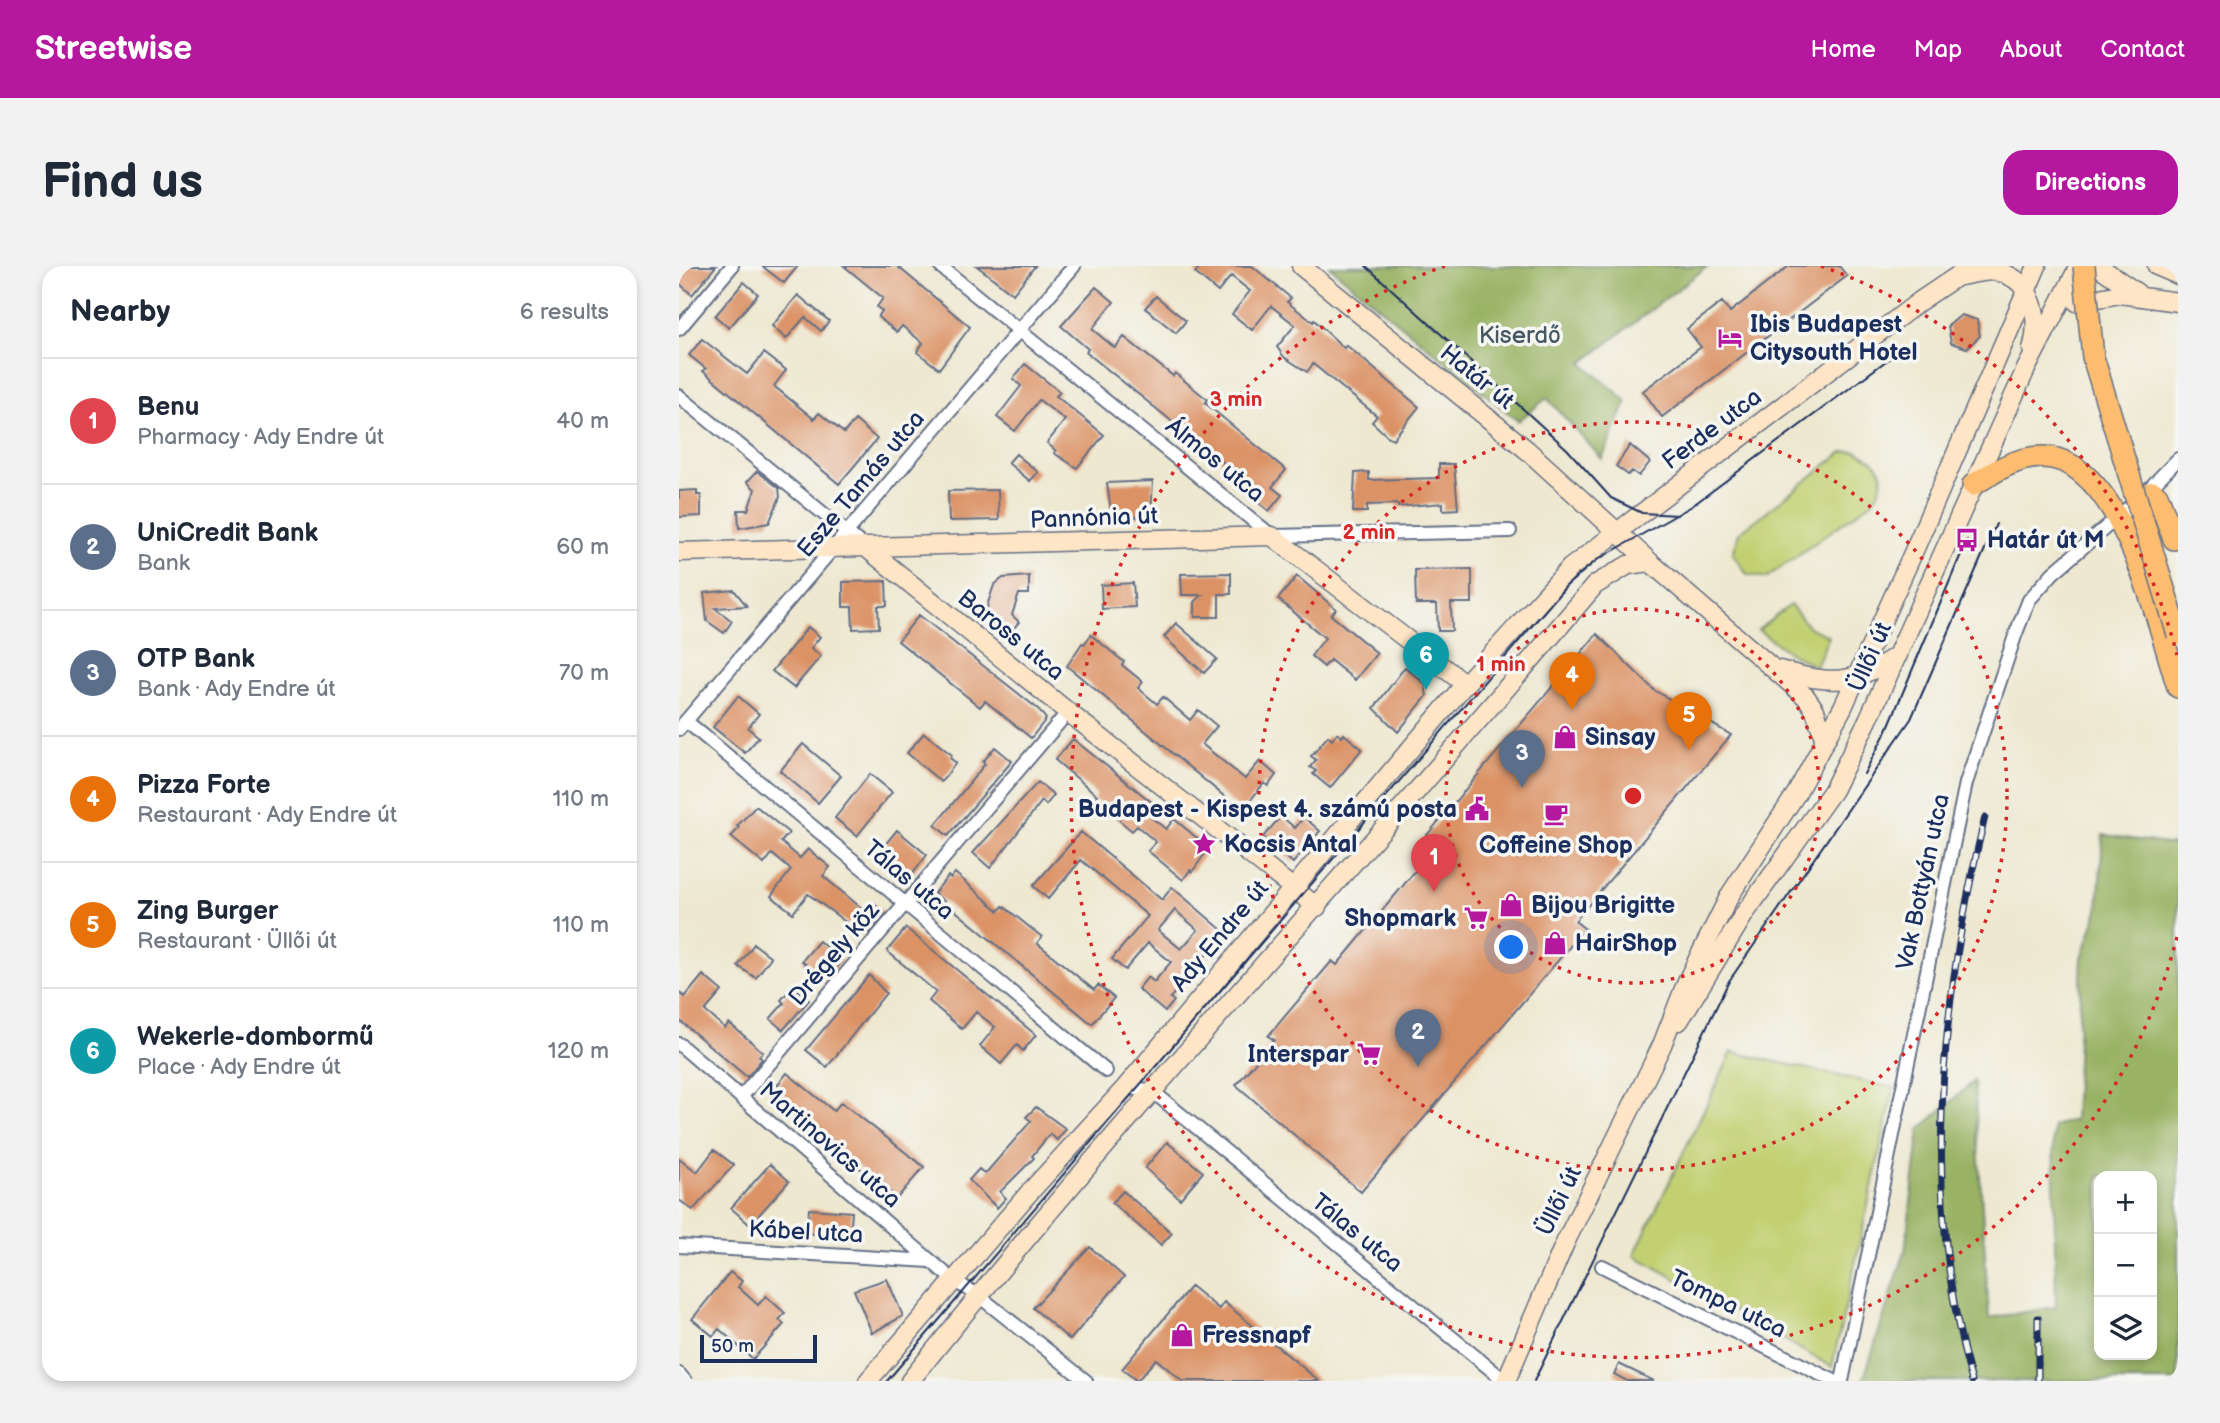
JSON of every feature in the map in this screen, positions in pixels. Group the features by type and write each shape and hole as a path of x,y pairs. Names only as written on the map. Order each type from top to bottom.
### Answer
{"main road":[{"path":"2082,266 2093,357 2110,421 2178,635"},
{"path":"1973,485 2006,465 2027,458 2053,458 2069,464 2093,483 2116,515 2130,544 2178,687"},
{"path":"2141,496 2153,492 2158,497 2176,549"},
{"path":"2176,549 2178,513"}],"street":[{"path":"679,329 732,266"},
{"name":"Álmos utca","path":"940,266 1272,536 1465,684"},
{"name":"Esze Tamás utca","path":"683,725 1074,266"},
{"name":"Határ út","path":"1301,266 1527,450 1650,562 1806,697 1815,710 1825,741"},
{"name":"Ferde utca","path":"1618,532 1972,266"},
{"name":"Üllői út","path":"1505,1381 1565,1243 1662,1045 1687,981 1730,895 1796,794 1856,678 2037,266"},
{"name":"Üllői út","path":"1662,1045 1701,989 1745,913 1833,790 1898,655 2026,369 2082,266"},
{"path":"2098,266 2140,294"},
{"path":"2111,266 2123,284"},
{"path":"1955,278 1999,272 2019,283 2035,307 2036,328 2026,369"},
{"path":"2058,310 2100,296 2140,294 2178,302"},
{"name":"Baross utca","path":"679,396 1068,712 1317,907"},
{"name":"Vak Bottyán utca","path":"1842,1381 1947,866 1979,740 2029,600 2053,573 2116,515 2141,496 2178,459"},
{"name":"Pannónia út","path":"679,552 1510,531"},
{"name":"Ady Endre út","path":"868,1381 953,1280 1144,1065 1465,684 1570,568 1618,532"},
{"name":"Ady Endre út","path":"910,1381 1150,1090 1317,907 1595,585 1628,565 1650,562"},
{"path":"1773,668 1828,682 1856,678 1876,670 1898,655"},
{"name":"Drégely köz","path":"742,1096 1068,712"},
{"name":"Tálas utca","path":"683,725 1106,1071"},
{"name":"Martinovics utca","path":"679,1044 953,1280 979,1296 1086,1381"},
{"path":"1125,1087 1150,1090 1144,1065"},
{"name":"Tálas utca","path":"1150,1090 1505,1381"},
{"name":"Kábel utca","path":"679,1246 931,1261"},
{"name":"Tompa utca","path":"1602,1266 1834,1381"},
{"path":"679,1374 685,1381"}],"green space":[{"name":"Kiserdő","path":"1329,266 1708,266 1582,363 1627,401 1602,459 1547,398 1518,421"},
{"path":"1856,451 1878,466 1881,472 1881,485 1872,502 1766,578 1747,574 1733,554 1739,533 1843,452"},
{"path":"1790,605 1810,628 1829,636 1816,667 1788,652 1758,630"},
{"path":"2178,818 2178,1381 1863,1381 1905,1251 1920,1129 1974,1081 1989,1318 2056,1307 2053,1126 2074,1120 2082,958 2098,910 2103,835 2174,845"},
{"path":"1732,1052 1894,1088 1832,1367 1634,1255"}],"building":[{"path":"688,266 716,266 692,295 679,283 679,276"},
{"path":"762,266 798,266 784,283"},
{"path":"844,266 897,266 970,327 939,369 917,352 923,343 902,326 897,332 878,317 882,311 877,307 883,298"},
{"path":"977,266 1035,266 1013,294"},
{"path":"1201,266 1252,266 1291,298 1287,302 1313,322 1314,320 1344,348 1346,345 1419,407 1393,439 1387,436 1372,422 1377,416 1313,364 1307,372 1284,357 1277,347 1295,325 1271,306 1252,330 1232,314 1250,291 1231,276 1218,292 1195,273"},
{"name":"Ibis Budapest Citysouth Hotel","path":"1789,266 1839,266 1847,276 1662,417 1643,391 1701,347 1687,329 1722,302 1730,312"},
{"path":"744,282 758,294 729,328 715,316"},
{"path":"1096,287 1114,302 1092,329 1115,348 1124,337 1173,376 1175,373 1208,400 1205,403 1286,470 1272,487 1282,495 1269,511 1231,480 1236,473 1086,352 1088,349 1061,326"},
{"path":"798,295 829,321 821,331 805,317 786,339 772,326"},
{"path":"1156,296 1186,321 1176,333 1145,308"},
{"path":"1961,315 1977,320 1980,336 1967,348 1951,343 1948,326"},
{"path":"702,339 747,374 764,353 786,370 774,386 814,419 819,413 844,433 855,420 877,439 839,484 703,371 706,369 689,355"},
{"path":"1025,364 1060,392 1056,396 1104,435 1077,468 1054,453 1056,451 1047,443 1065,420 1039,400 1015,431 997,417 1021,386 1013,379"},
{"path":"1630,445 1650,462 1639,476 1632,471 1628,475 1616,466"},
{"path":"1016,454 1038,472 1030,481 1008,463"},
{"path":"1439,464 1454,464 1458,509 1443,510 1443,503 1398,507 1398,504 1367,505 1367,512 1353,512 1355,473 1369,472 1369,480 1439,478"},
{"path":"757,471 779,488 780,497 769,523 739,528 738,510 748,510 755,489 747,482"},
{"path":"1153,481 1151,516 1112,518 1107,483"},
{"path":"697,490 697,495 701,495 701,516 679,517 679,491"},
{"path":"998,490 999,520 949,521 948,491"},
{"path":"1472,569 1472,603 1451,603 1452,631 1438,631 1437,604 1416,604 1415,570"},
{"path":"1231,573 1231,594 1219,594 1219,617 1195,617 1195,602 1202,595 1182,595 1181,574"},
{"path":"1029,576 1029,594 1019,594 1012,615 1019,622 1008,635 988,614 987,606 994,585 1003,578"},
{"path":"1297,576 1336,609 1331,615 1377,653 1355,680 1330,660 1324,667 1311,656 1325,638 1278,599"},
{"path":"886,581 887,606 878,606 879,628 853,629 852,607 843,607 843,582"},
{"path":"1133,583 1135,607 1102,609 1101,585"},
{"path":"734,590 747,606 715,608 732,621 724,633 707,621 704,593"},
{"path":"919,615 1038,709 1046,719 1031,738 985,701 980,707 898,641"},
{"path":"1176,623 1217,659 1204,673 1164,637"},
{"path":"808,627 820,637 811,648 821,656 794,688 772,671"},
{"name":"Shopmark","path":"1597,634 1654,690 1731,735 1575,921 1585,929 1361,1192 1236,1085 1274,1040 1268,1036 1332,961 1337,965 1432,851 1421,842"},
{"path":"1091,635 1124,662 1122,665 1143,682 1138,688 1157,704 1163,697 1190,720 1198,710 1217,726 1202,744 1245,779 1260,761 1276,775 1268,786 1264,783 1242,811 1067,666 1082,643"},
{"path":"1405,667 1425,684 1427,696 1398,732 1374,708"},
{"path":"738,696 759,714 748,728 759,737 745,753 713,727"},
{"path":"924,733 952,755 950,758 956,763 941,782 907,753"},
{"path":"1337,733 1342,737 1344,734 1362,749 1330,788 1313,774 1316,771 1310,767 1316,760 1311,756 1328,736 1332,740"},
{"path":"1073,739 1154,804 1147,814 1166,829 1174,819 1209,848 1183,880 1148,851 1156,842 1137,826 1132,831 1094,799 1097,795 1055,760"},
{"path":"803,744 841,776 818,803 780,771"},
{"path":"995,747 1012,761 948,836 935,825 985,764 983,762"},
{"path":"870,774 892,792 857,836 835,818"},
{"path":"1038,782 1054,795 1046,805 1042,801 990,868 973,853"},
{"path":"756,806 789,833 781,842 800,858 808,849 830,867 823,876 865,911 872,902 885,914 869,933 867,931 863,935 808,894 793,913 771,896 791,870 772,854 764,864 731,837 739,828 737,826"},
{"path":"1281,816 1295,828 1304,817 1320,831 1293,863 1263,837"},
{"path":"897,830 927,855 910,877 879,852"},
{"path":"1081,832 1162,900 1172,887 1229,936 1220,947 1216,943 1170,998 1174,1001 1165,1012 1138,989 1148,977 1154,982 1171,962 1148,943 1125,970 1112,959 1148,916 1081,860 1048,899 1033,886","holes":["1175,910 1198,930 1181,949 1158,930"]},
{"path":"955,873 999,911 1003,906 1042,937 1037,943 1094,990 1098,985 1114,998 1092,1024 934,893 948,876 951,878"},
{"path":"906,928 1036,1035 1023,1051 1017,1045 1001,1064 980,1046 995,1027 976,1012 962,1029 929,1001 936,992 887,951"},
{"path":"819,941 842,961 825,981 802,961"},
{"path":"754,944 771,957 756,978 738,966"},
{"path":"703,975 722,991 705,1011 725,1028 729,1023 763,1052 759,1056 762,1059 747,1077 679,1020 679,992 685,997"},
{"path":"869,975 886,993 827,1067 806,1050"},
{"path":"793,986 809,1000 783,1030 770,1019 784,1003 781,1000"},
{"path":"787,1073 834,1111 841,1102 924,1167 897,1198 769,1095"},
{"path":"1036,1107 1066,1129 1057,1140 1050,1134 1032,1156 1034,1158 1000,1192 1006,1198 997,1208 969,1180 979,1169 985,1174 1031,1121 1026,1117"},
{"path":"1167,1142 1203,1172 1180,1199 1145,1168"},
{"path":"714,1150 734,1165 693,1210 679,1200 679,1158 697,1172"},
{"path":"770,1164 789,1181 750,1225 731,1208"},
{"path":"1123,1191 1172,1233 1161,1245 1112,1203"},
{"path":"809,1209 852,1212 850,1237 807,1233"},
{"path":"1090,1247 1124,1277 1070,1340 1033,1308"},
{"path":"730,1272 742,1281 738,1287 758,1305 766,1296 785,1313 779,1320 784,1324 753,1359 719,1329 713,1336 692,1319"},
{"path":"887,1279 903,1316 872,1333 854,1290"},
{"path":"1191,1286 1219,1309 1224,1302 1319,1381 1182,1381 1156,1359 1137,1381 1122,1369"},
{"path":"1619,1364 1654,1381 1627,1381 1614,1374"}],"tram line":[{"path":"1366,266 1567,449 1611,498 1642,513 1677,515"},
{"path":"887,1381 1566,586 1597,560 1692,506 1914,340"},
{"path":"1534,1381 1729,981 1911,719 1996,524"},
{"path":"1864,774 1887,730 1967,540"}],"railway":[{"path":"1972,1381 1956,1313 1946,1243 1942,1171 1943,1099 1957,955 1985,817"},
{"path":"2038,1318 2038,1381"}],"place":[{"name":"Ibis Budapest Citysouth Hotel","path":"1730,338"},
{"name":"Határ út M","path":"1967,540"},
{"name":"Wekerle-dombormű","path":"1426,690"},
{"name":"Pizza Forte","path":"1572,710"},
{"name":"Sinsay","path":"1565,737"},
{"name":"Zing Burger","path":"1689,750"},
{"name":"OTP Bank","path":"1522,788"},
{"name":"Budapest - Kispest 4. számú posta","path":"1477,809"},
{"name":"Coffeine Shop","path":"1556,814"},
{"name":"Kocsis Antal","path":"1204,844"},
{"name":"Benu","path":"1434,892"},
{"name":"Bijou Brigitte","path":"1511,905"},
{"name":"Shopmark","path":"1476,918"},
{"name":"HairShop","path":"1555,943"},
{"name":"Interspar","path":"1369,1054"},
{"name":"UniCredit Bank","path":"1418,1067"},
{"name":"Fressnapf","path":"1182,1335"}]}
